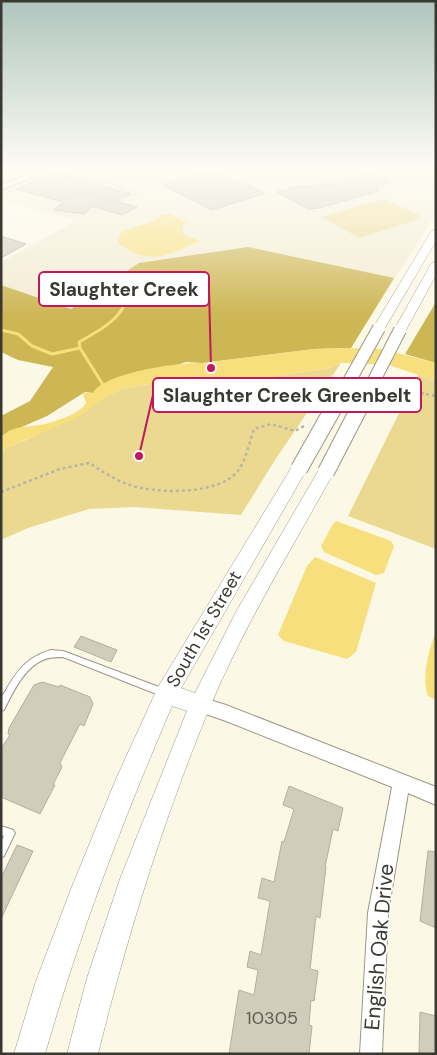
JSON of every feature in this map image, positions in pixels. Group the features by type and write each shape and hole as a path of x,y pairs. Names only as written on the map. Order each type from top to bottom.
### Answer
{"main road":[{"name":"South 1st Street","path":"29,1054 51,982 84,889 124,788 166,694 436,232"},
{"name":"South 1st Street","path":"82,1054 102,978 133,879 200,705 243,618 326,472 436,264"},
{"path":"166,694 200,705"}],"street":[{"path":"200,705 226,713 436,796"},
{"name":"English Oak Drive","path":"370,1054 378,913 401,782"}],"lane":[{"path":"1,707 24,669 32,661 53,653 63,654 166,694"},
{"path":"1,830 10,833 1,853"}],"path":[{"path":"375,405 383,405 417,392 436,396"},
{"path":"1,492 60,469 89,463 109,476 132,486 158,490 209,487 218,485 236,473 254,429 270,424 295,431 308,424"}],"shaded area":[{"path":"67,218 433,218 351,348 314,349 220,361 1,285 1,262 76,221"},
{"path":"158,218 178,218 186,222 182,227 184,235 200,241 168,254 150,257 140,255 118,243 120,234 123,231"},
{"path":"323,218 420,218 419,219 360,238"},
{"path":"248,247 394,278 351,348 314,349 202,363 186,362 93,393 85,392 47,416 1,436 1,416 30,401 53,367 18,360 1,352 1,285 71,309 139,263"},
{"path":"436,302 436,363 405,354"},
{"path":"314,349 382,349 436,363 436,381 389,365 353,363 341,363 326,369 232,382 220,381 206,376 186,377 168,384 149,384 121,389 98,402 77,418 1,451 1,439 7,432 17,428 50,423 73,414 86,403 83,393 93,393 100,386 126,374 177,364 202,363"},
{"path":"341,363 275,460 241,515 134,507 89,509 28,528 1,540 1,451 8,447 26,440 121,389 149,384 168,384 186,377 206,376 220,381 232,382 326,369"},
{"path":"418,375 436,381 436,549 348,516"},
{"path":"336,521 391,541 394,546 384,573 376,575 324,552 321,546"},
{"path":"315,557 376,583 356,652 347,659 284,641 278,635 307,566"},
{"path":"436,631 436,700 428,696 425,680 429,655"}],"building":[{"path":"1,236 26,244 1,258"},
{"path":"81,636 117,650 111,662 74,647"},
{"path":"42,682 59,687 60,685 90,697 93,704 84,726 80,724 60,763 62,767 53,785 55,785 40,814 1,797 1,749 10,735 8,734 9,728 34,685"},
{"path":"289,786 343,808 338,831 333,829 325,867 320,918 316,916 310,969 318,971 314,1001 311,1000 309,1025 312,1026 309,1054 229,1054 239,990 254,995 258,970 247,967 250,951 261,955 270,901 258,898 262,878 274,882 282,841 284,842 294,809 283,805"},
{"path":"17,845 33,851 1,919 1,878"},
{"path":"428,851 436,852 436,928 420,921"},
{"path":"420,1012 436,1016 436,1054 419,1054"}],"waterway":[{"path":"80,348 79,342 97,332 121,311 128,293 127,282 134,275"},
{"path":"1,330 18,334 32,346 52,354 80,348"},
{"path":"80,348 105,388"}],"place":[{"name":"Slaughter Creek","path":"211,368"},
{"name":"Slaughter Creek Greenbelt","path":"139,456"}]}
